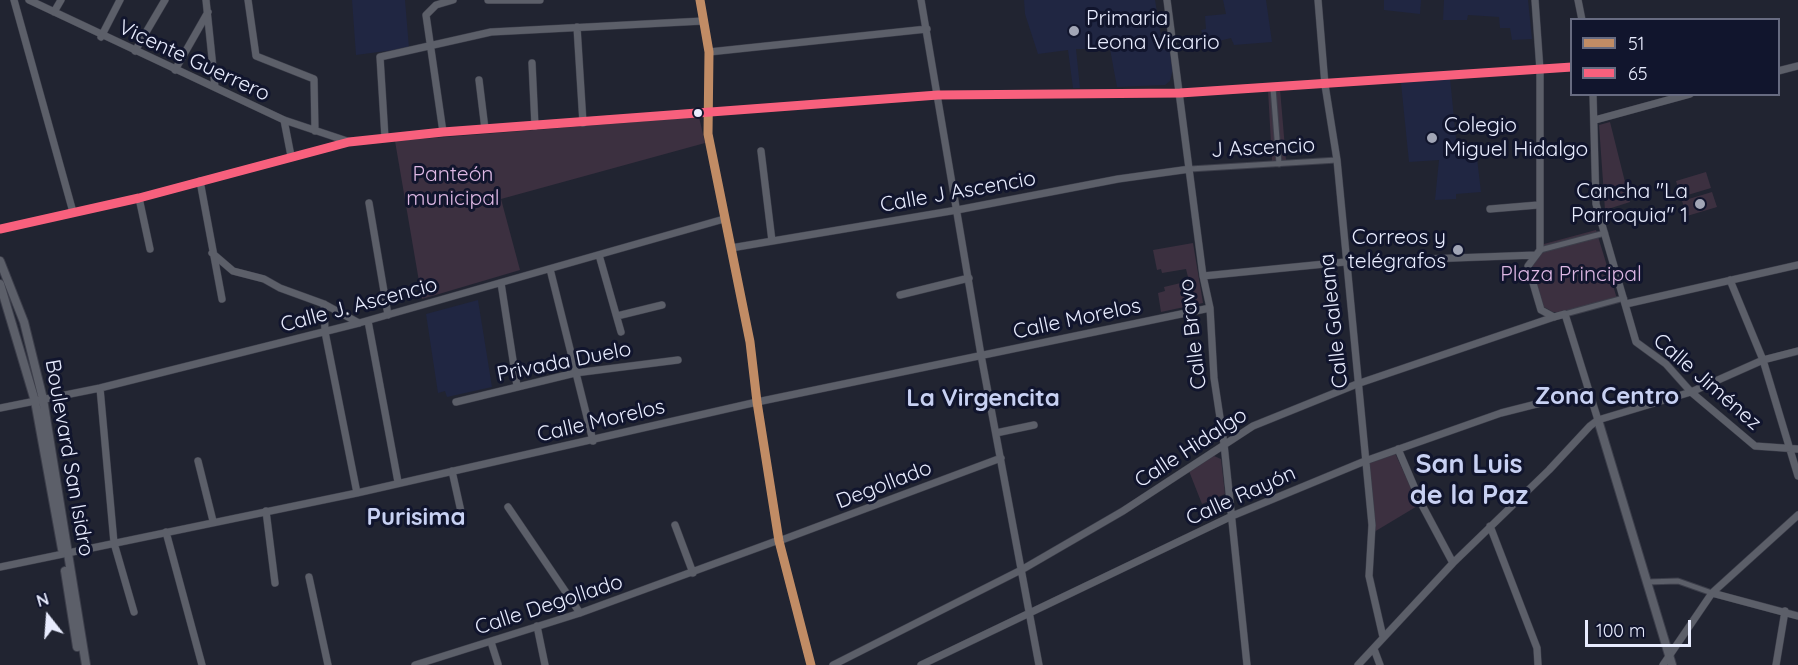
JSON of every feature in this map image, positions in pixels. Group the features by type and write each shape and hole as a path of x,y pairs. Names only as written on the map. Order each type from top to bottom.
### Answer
{"street":[{"path":"14,0 73,212"},
{"name":"Vicente Guerrero","path":"28,0 284,120 349,142"},
{"path":"54,12 61,0"},
{"path":"101,36 120,0"},
{"path":"135,51 165,0"},
{"path":"206,0 215,87"},
{"path":"248,0 256,56 314,79 315,131"},
{"path":"442,132 426,15 436,5 453,0"},
{"path":"488,0 540,0"},
{"path":"700,0 709,52 706,114 724,219 750,342 779,540 811,665"},
{"path":"921,0 981,356 1023,569 1039,665"},
{"name":"Calle Bravo","path":"1167,0 1203,276 1210,308 1214,378 1224,444 1246,665"},
{"name":"Calle Galeana","path":"1318,0 1325,85 1337,160 1344,262 1371,525 1369,576 1383,637"},
{"path":"1535,0 1540,70 1538,253 1528,266 1541,310 1554,318"},
{"path":"1578,0 1582,18"},
{"path":"175,70 208,12"},
{"path":"386,138 380,57 430,47 471,34 703,21"},
{"path":"577,27 583,123"},
{"path":"709,52 927,29"},
{"path":"532,63 536,126"},
{"path":"1780,71 1798,66"},
{"path":"0,229 139,198 349,142 442,132 938,96 1180,93 1570,67"},
{"path":"479,80 485,129"},
{"path":"1273,88 1279,164"},
{"name":"Calle Jiménez","path":"1593,96 1596,204 1636,342 1666,364 1691,392 1755,446 1798,449"},
{"path":"1595,120 1683,96"},
{"path":"284,120 291,156"},
{"path":"761,151 772,241"},
{"name":"J Ascencio","path":"1190,169 1337,160"},
{"name":"Calle J Ascencio","path":"731,248 957,210 1118,179 1190,169"},
{"path":"200,181 222,299"},
{"path":"139,198 150,249"},
{"path":"369,203 388,315"},
{"path":"1490,209 1538,205"},
{"name":"Calle J. Ascencio","path":"0,408 100,388 368,321 724,219"},
{"path":"1203,276 1344,262 1538,253 1605,233"},
{"path":"212,253 233,271 264,279 280,288 324,304 359,323"},
{"path":"599,255 621,332"},
{"name":"Boulevard San Isidro","path":"0,261 24,322 83,663"},
{"path":"1625,301 1798,266"},
{"path":"550,269 593,441"},
{"path":"900,295 969,278"},
{"path":"1730,280 1762,360 1798,476"},
{"path":"501,283 517,386"},
{"name":"Boulevard San Isidro","path":"0,284 39,400"},
{"name":"Calle Hidalgo","path":"832,665 1023,569 1123,511 1253,426 1357,384 1565,314 1625,301"},
{"path":"324,304 325,332 357,494"},
{"path":"616,316 662,305"},
{"name":"Calle Morelos","path":"0,567 213,521 357,494 398,482 593,441 757,402 1210,308"},
{"path":"1565,314 1672,665"},
{"path":"368,321 398,482"},
{"path":"1358,665 1453,563 1598,420 1691,392 1762,360 1798,351"},
{"name":"Privada Duelo","path":"456,402 575,373 678,360"},
{"path":"100,388 114,543 134,612"},
{"name":"Calle Rayón","path":"921,665 1232,516 1365,461 1500,413 1588,390"},
{"path":"996,432 1034,425"},
{"path":"1398,449 1422,505 1453,563"},
{"name":"Degollado","path":"693,573 1001,458"},
{"path":"198,462 213,521"},
{"path":"452,471 462,516"},
{"path":"508,507 580,613"},
{"path":"266,511 275,584"},
{"path":"1663,665 1712,593 1798,515"},
{"path":"675,525 693,573"},
{"path":"1490,526 1537,648 1538,665"},
{"path":"166,532 202,665"},
{"name":"Calle Degollado","path":"415,665 580,613 693,573"},
{"path":"309,578 328,665"},
{"path":"1647,582 1678,581 1712,593 1798,616"},
{"path":"1776,665 1785,611"},
{"path":"537,626 545,665"},
{"path":"491,642 498,664"},
{"path":"1374,650 1380,665"}],"shaded area":[{"path":"352,0 405,0 409,48 356,55"},
{"path":"1024,0 1155,0 1163,49 1169,48 1173,69 1170,81 1165,85 1117,87 1110,49 1076,49 1080,88 1073,88 1068,50 1038,54 1025,14"},
{"path":"1223,0 1266,0 1272,42 1234,45 1231,38 1207,44 1201,30 1206,29 1205,16 1226,14"},
{"path":"1384,0 1421,0 1420,14 1384,10"},
{"path":"1444,0 1528,0 1532,39 1512,40 1510,28 1500,28 1499,17 1468,15 1467,20 1443,20"},
{"name":"Colegio Miguel Hidalgo","path":"1450,78 1458,159 1477,158 1481,192 1456,194 1456,199 1435,200 1439,160 1409,162 1401,83"},
{"path":"478,300 492,387 447,397 445,391 438,393 426,314"}],"green space":[{"path":"1280,89 1286,160 1272,161 1268,90"},
{"name":"Panteón municipal","path":"699,117 705,143 501,199 520,270 422,299 395,141"},
{"path":"1610,122 1630,202 1605,210 1599,125"},
{"path":"1706,172 1711,188 1681,197 1676,181"},
{"name":"Cancha \"La Parroquia\" 1","path":"1712,192 1717,207 1687,216 1682,201"},
{"name":"Plaza Principal","path":"1596,230 1618,302 1566,312 1553,312 1542,306 1530,267 1544,244"},
{"path":"1193,243 1203,303 1161,312 1158,293 1165,291 1164,287 1189,281 1186,269 1162,273 1161,269 1157,270 1153,250"},
{"path":"1395,453 1419,505 1374,532 1367,462"},
{"path":"1214,456 1221,459 1225,494 1202,504 1189,471"}],"transit line":[{"name":"51","path":"700,0 709,52 708,134 750,342 779,541 811,665"},
{"name":"65","path":"0,229 139,198 349,142 443,132 938,95 1180,93 1570,67"}],"place":[{"name":"Primaria Leona Vicario","path":"1074,31"},
{"name":"Colegio Miguel Hidalgo","path":"1432,138"},
{"name":"Cancha \"La Parroquia\" 1","path":"1700,204"},
{"name":"Correos y telégrafos","path":"1458,250"}],"district":[{"name":"Zona Centro","path":"1607,397"},
{"name":"La Virgencita","path":"983,399"},
{"name":"San Luis de la Paz","path":"1469,480"},
{"name":"Purisima","path":"416,518"}]}
